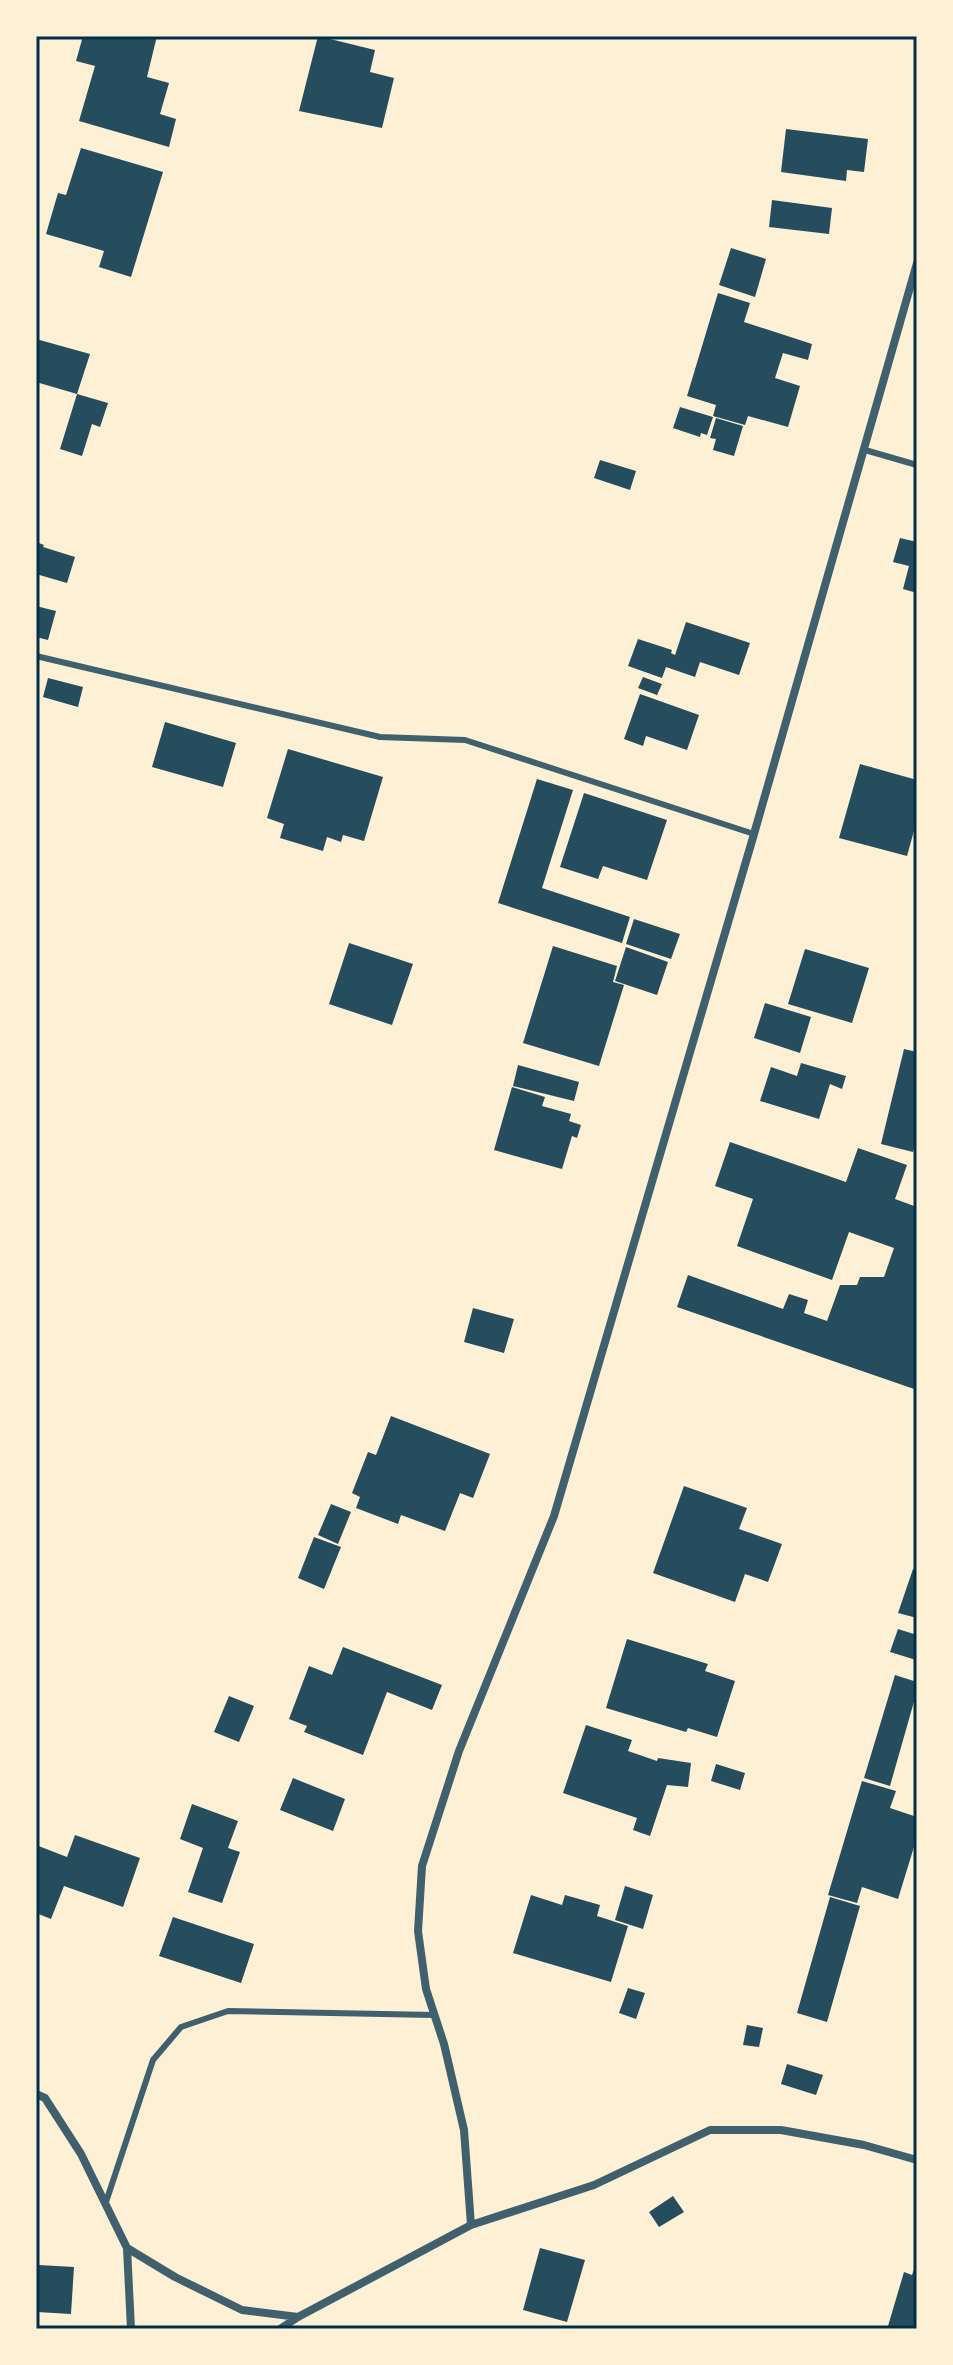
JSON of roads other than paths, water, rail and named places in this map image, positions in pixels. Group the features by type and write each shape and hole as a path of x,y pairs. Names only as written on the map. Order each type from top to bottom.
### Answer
{"street":[{"path":"471,2225 464,2130 426,1989 418,1931 422,1866 459,1751 554,1516 917,263"},
{"path":"36,2094 45,2098 81,2154 127,2248 131,2329"},
{"path":"280,2329 471,2225 594,2185 710,2130 781,2130 864,2145 917,2160"},
{"path":"127,2248 175,2277 242,2310 298,2317"}],"lane":[{"path":"865,450 917,465"},
{"path":"36,656 380,737 465,740 754,834"},
{"path":"106,2202 153,2060 181,2027 228,2011 434,2015"}]}
